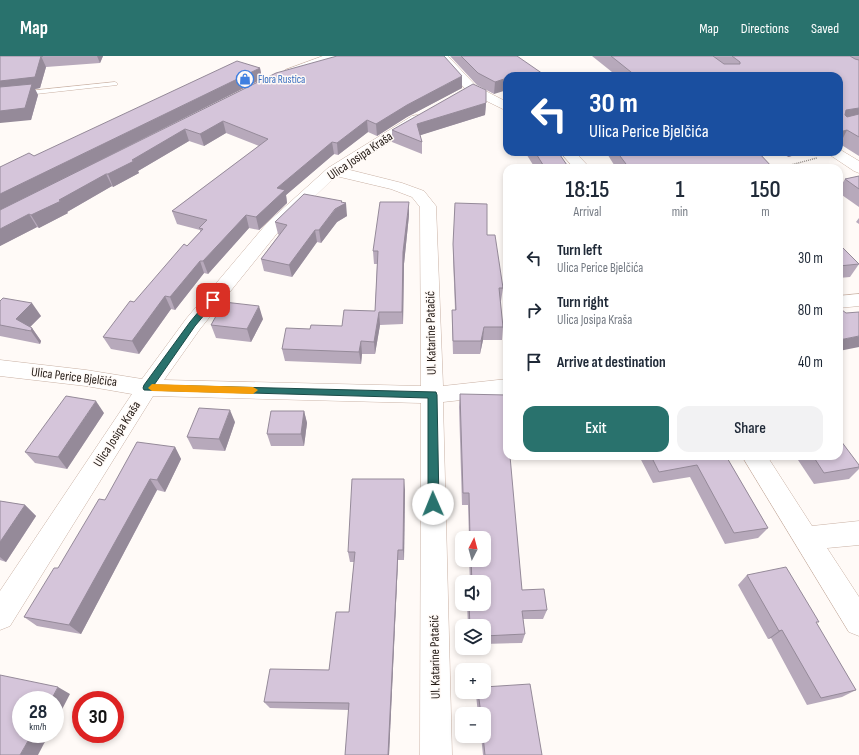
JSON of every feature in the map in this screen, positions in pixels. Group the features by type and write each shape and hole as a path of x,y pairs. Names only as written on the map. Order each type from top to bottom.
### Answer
{"street":[{"path":"276,79 308,65 334,56"},
{"path":"442,56 472,88 503,105"},
{"path":"455,97 472,88"},
{"name":"Ulica Josipa Kraša","path":"0,616 147,388 193,324 273,227 333,171 431,110"},
{"path":"571,156 578,164"},
{"path":"841,156 859,168"},
{"name":"Ul. Katarine Patačić","path":"333,171 396,186 418,194 428,206 432,395 436,755"},
{"path":"843,302 859,300"},
{"name":"Ulica Perice Bjelčića","path":"0,368 86,378 147,388 432,395 503,388"},
{"path":"757,460 859,622"},
{"path":"806,538 859,533"}],"lane":[{"path":"0,96 116,84"}],"path":[{"path":"793,164 821,156"}],"building":[{"path":"0,56 41,56 35,77 0,81"},
{"path":"337,56 444,56 462,76 407,105 376,124 367,120 337,143 332,142 277,188 285,190 256,217 246,215 203,261 200,261 170,297 165,296 132,341 103,337 130,301 134,302 184,244 187,246 203,229 199,228 207,220 172,211 268,139 223,121 200,134 185,129 132,160 134,161 106,174 59,200 61,201 31,215 29,214 0,229 0,210 276,73"},
{"path":"461,56 517,56 540,72 503,72 503,79 495,82 478,73"},
{"path":"611,56 713,56 724,64 740,64 740,62 732,56 850,56 859,60 859,108 846,110 845,115 847,117 859,114 859,137 847,130 843,131 843,72 631,72"},
{"path":"237,61 260,68 0,194 0,167 29,153 34,156"},
{"path":"32,84 25,108 0,111 0,87"},
{"path":"473,84 486,90 486,103 417,124 422,142 392,130"},
{"path":"538,156 561,156 566,164 542,164"},
{"path":"620,156 762,156 769,164 626,164"},
{"path":"859,176 859,189 845,179"},
{"path":"304,194 346,203 335,209 319,230 315,230 289,265 261,259 287,225 275,222"},
{"path":"380,202 409,202 403,252 402,312 379,312 374,342 361,341 359,352 282,349 286,328 310,329 311,325 342,326 344,310 375,311 378,251 373,251"},
{"path":"455,203 487,204 487,235 495,235 503,288 499,288 503,327 484,327 481,341 453,341 452,310 456,310 453,244"},
{"path":"843,248 859,264 843,266"},
{"path":"3,298 32,303 16,319 32,328 31,331 0,325 0,301"},
{"path":"224,302 259,306 247,329 211,325"},
{"path":"843,311 846,313 859,312 859,336 843,339"},
{"path":"460,394 503,395 503,460 510,460 522,590 544,589 547,610 522,611 525,634 491,636 491,619 470,619 469,611 491,611 491,575 472,575 471,567 491,567 491,531 470,531 469,493 463,493"},
{"path":"66,396 96,401 58,457 25,452"},
{"path":"199,408 230,410 219,439 187,437"},
{"path":"271,411 304,411 301,434 267,434"},
{"path":"137,442 175,447 157,480 150,479 69,625 24,617 54,568 58,568 99,499 105,500"},
{"path":"843,444 859,465 859,467 824,473 816,460 843,460"},
{"path":"653,460 728,460 768,528 734,533 697,465 659,472"},
{"path":"352,479 404,479 403,550 398,550 388,755 345,755 349,703 264,702 270,669 329,670 336,612 349,612 355,552 348,552"},
{"path":"0,501 25,505 0,542"},
{"path":"786,567 819,622 816,622 856,690 821,698 782,630 779,631 747,575"},
{"path":"0,675 58,687 56,691 12,691 12,743 27,743 20,755 0,755"},
{"path":"530,684 542,755 485,755 484,743 491,743 491,707 480,707 479,699 491,699 491,687"}],"slow traffic":[{"path":"152,388 253,390"}],"place":[{"name":"Flora Rustica","path":"245,79"}],"route":[{"path":"213,300 193,324 147,388 432,395 433,504"}]}
